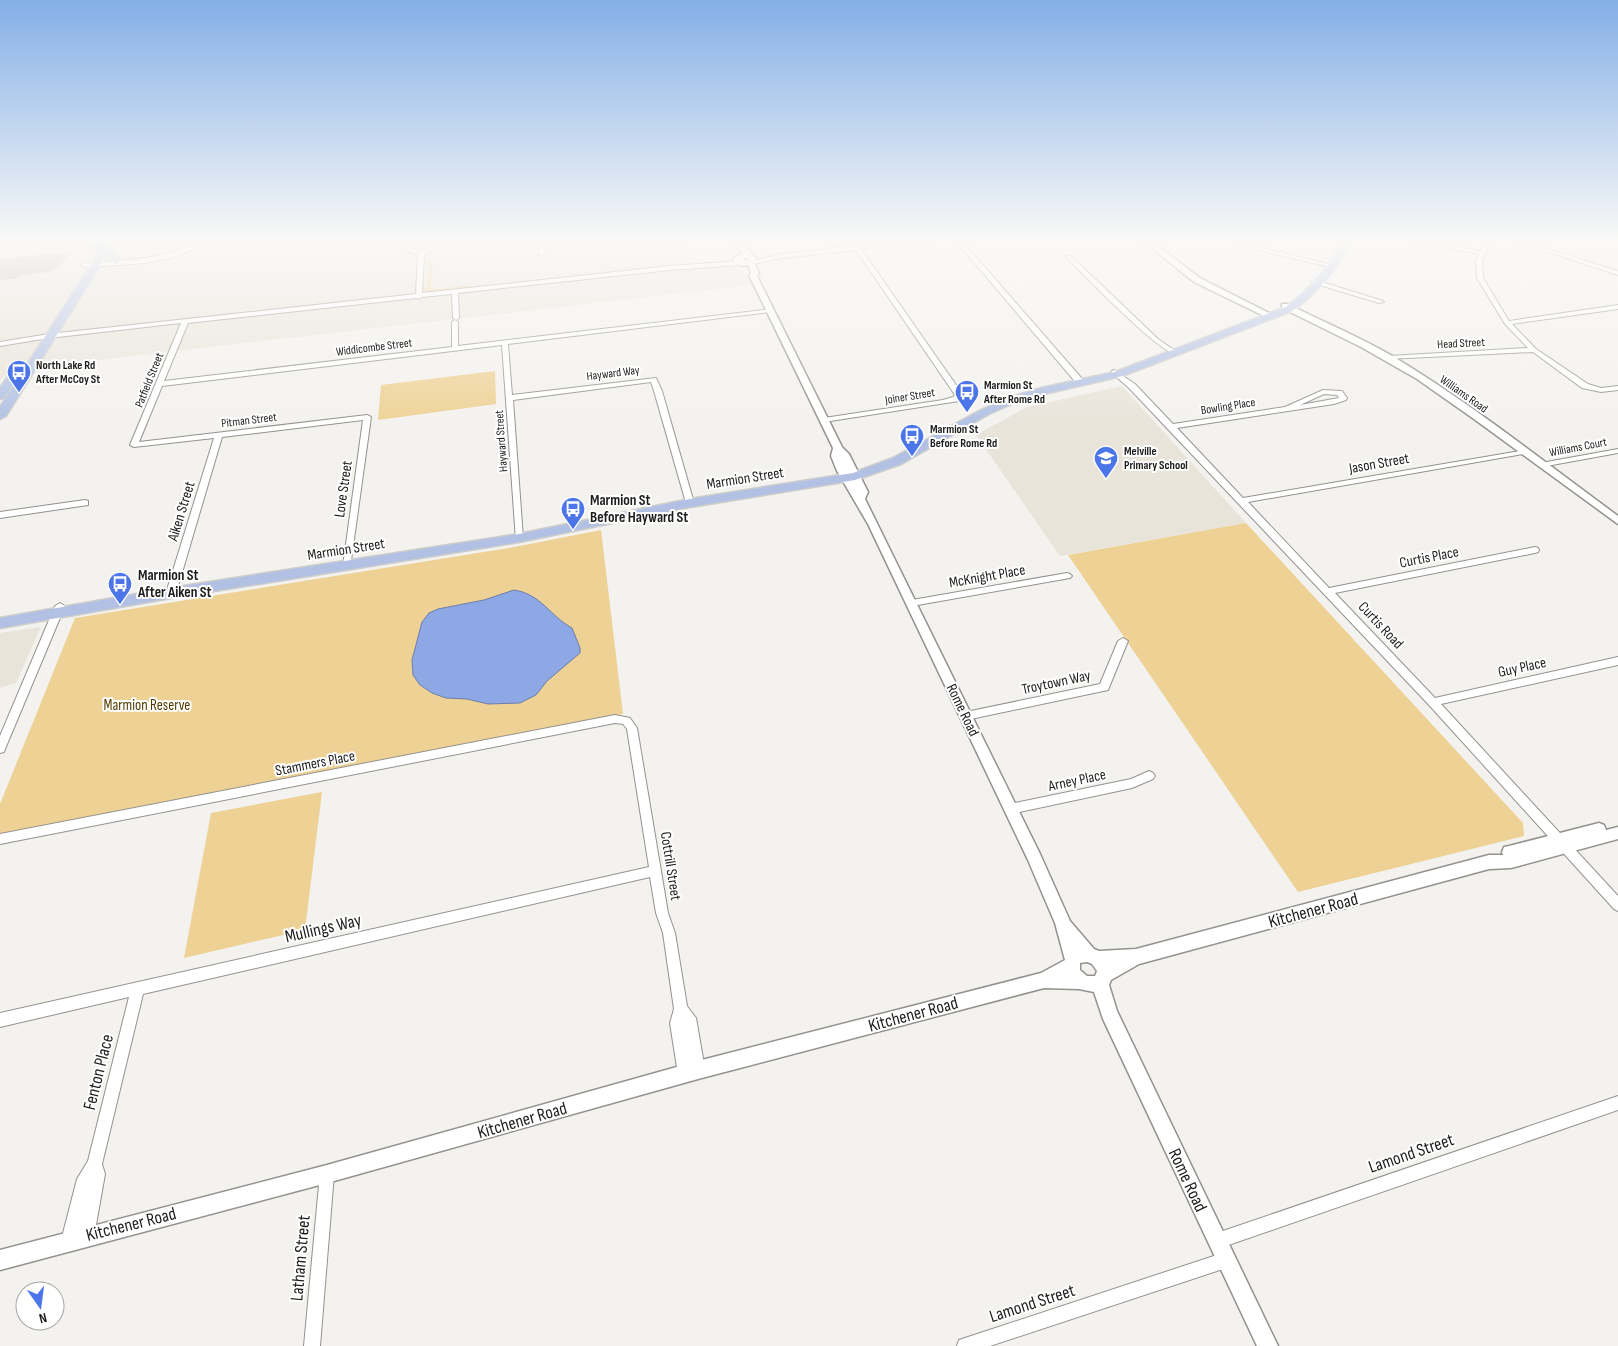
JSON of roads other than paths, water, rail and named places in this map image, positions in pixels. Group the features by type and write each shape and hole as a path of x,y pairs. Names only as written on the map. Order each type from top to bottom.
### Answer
{"main road":[{"path":"0,416 63,303"},
{"path":"0,396 68,303"},
{"name":"Marmion Street","path":"0,614 59,609 518,536 690,501 849,473 897,461 999,405 1116,373 1287,308 1293,303"},
{"name":"Marmion Street","path":"0,623 59,609"}],"street":[{"path":"1,344 87,336 101,332 364,303"},
{"path":"455,303 455,348"},
{"name":"Rome Road","path":"767,303 838,448 836,456 849,473 854,494 860,499 912,603 1063,923 1083,959"},
{"name":"Joiner Street","path":"824,420 956,400 959,395 896,303"},
{"path":"1012,303 1079,382"},
{"path":"1117,303 1156,340 1173,352"},
{"path":"1244,303 1269,315"},
{"path":"1495,303 1507,323 1534,350 1578,382 1594,389 1618,388"},
{"path":"1507,323 1618,307"},
{"name":"Williams Road","path":"1287,308 1389,358 1465,409 1618,521"},
{"name":"Widdicombe Street","path":"159,384 770,310"},
{"name":"Patfield Street","path":"134,446 185,322"},
{"name":"Hayward Street","path":"505,343 518,536"},
{"name":"Head Street","path":"1389,358 1534,350"},
{"name":"Curtis Road","path":"1116,373 1132,386 1433,702 1618,905"},
{"name":"Hayward Way","path":"509,398 652,380 658,391 690,501"},
{"name":"Bowling Place","path":"1170,427 1289,407 1334,402 1343,398 1339,393 1323,392 1289,407"},
{"name":"Pitman Street","path":"134,446 367,416"},
{"name":"Love Street","path":"347,563 367,416"},
{"name":"Aiken Street","path":"172,591 218,436"},
{"name":"Williams Court","path":"1541,465 1618,451"},
{"name":"Jason Street","path":"1240,501 1523,452"},
{"path":"0,515 85,503"},
{"name":"Curtis Place","path":"1328,591 1535,550"},
{"name":"McKnight Place","path":"912,603 1067,576"},
{"path":"0,749 59,609"},
{"name":"Troytown Way","path":"966,716 1104,687 1123,641"},
{"name":"Guy Place","path":"1433,702 1618,661"},
{"name":"Stammers Place","path":"0,839 615,719 626,721 632,728"},
{"name":"Cottrill Street","path":"632,728 654,870 663,920 669,933 681,1009 677,1023 692,1072"},
{"name":"Arney Place","path":"1010,809 1132,783 1149,776"},
{"name":"Kitchener Road","path":"0,1260 77,1238 328,1174 692,1072 1044,980 1083,959 1136,957 1489,862 1511,861 1609,827 1618,827"},
{"name":"Kitchener Road","path":"1561,843 1618,833"},
{"name":"Mullings Way","path":"0,1020 654,870"},
{"name":"Kitchener Road","path":"1044,980 1093,981 1136,957"},
{"path":"1083,959 1104,966 1093,981 1074,974 1083,959"},
{"name":"Rome Road","path":"1093,981 1268,1346"},
{"name":"Fenton Place","path":"77,1238 85,1179 95,1164 138,988"},
{"name":"Lamond Street","path":"1217,1241 1618,1103"},
{"name":"Latham Street","path":"312,1346 328,1174"},
{"name":"Lamond Street","path":"966,1346 1226,1260"}],"water":[{"path":"514,590 531,596 572,628 580,648 580,653 547,681 536,695 520,703 488,704 467,699 446,698 432,693 420,685 413,675 412,660 422,622 429,613 438,609 484,600"}],"place":[{"name":"North Lake Rd After McCoy St","path":"19,393"},
{"name":"Marmion St After Rome Rd","path":"967,413"},
{"name":"Marmion St Before Rome Rd","path":"912,457"},
{"name":"Melville Primary School","path":"1106,479"},
{"name":"Marmion St Before Hayward St","path":"573,530"},
{"name":"Marmion St After Aiken St","path":"120,605"}],"park label":[{"name":"Marmion Reserve","path":"147,705"}]}
